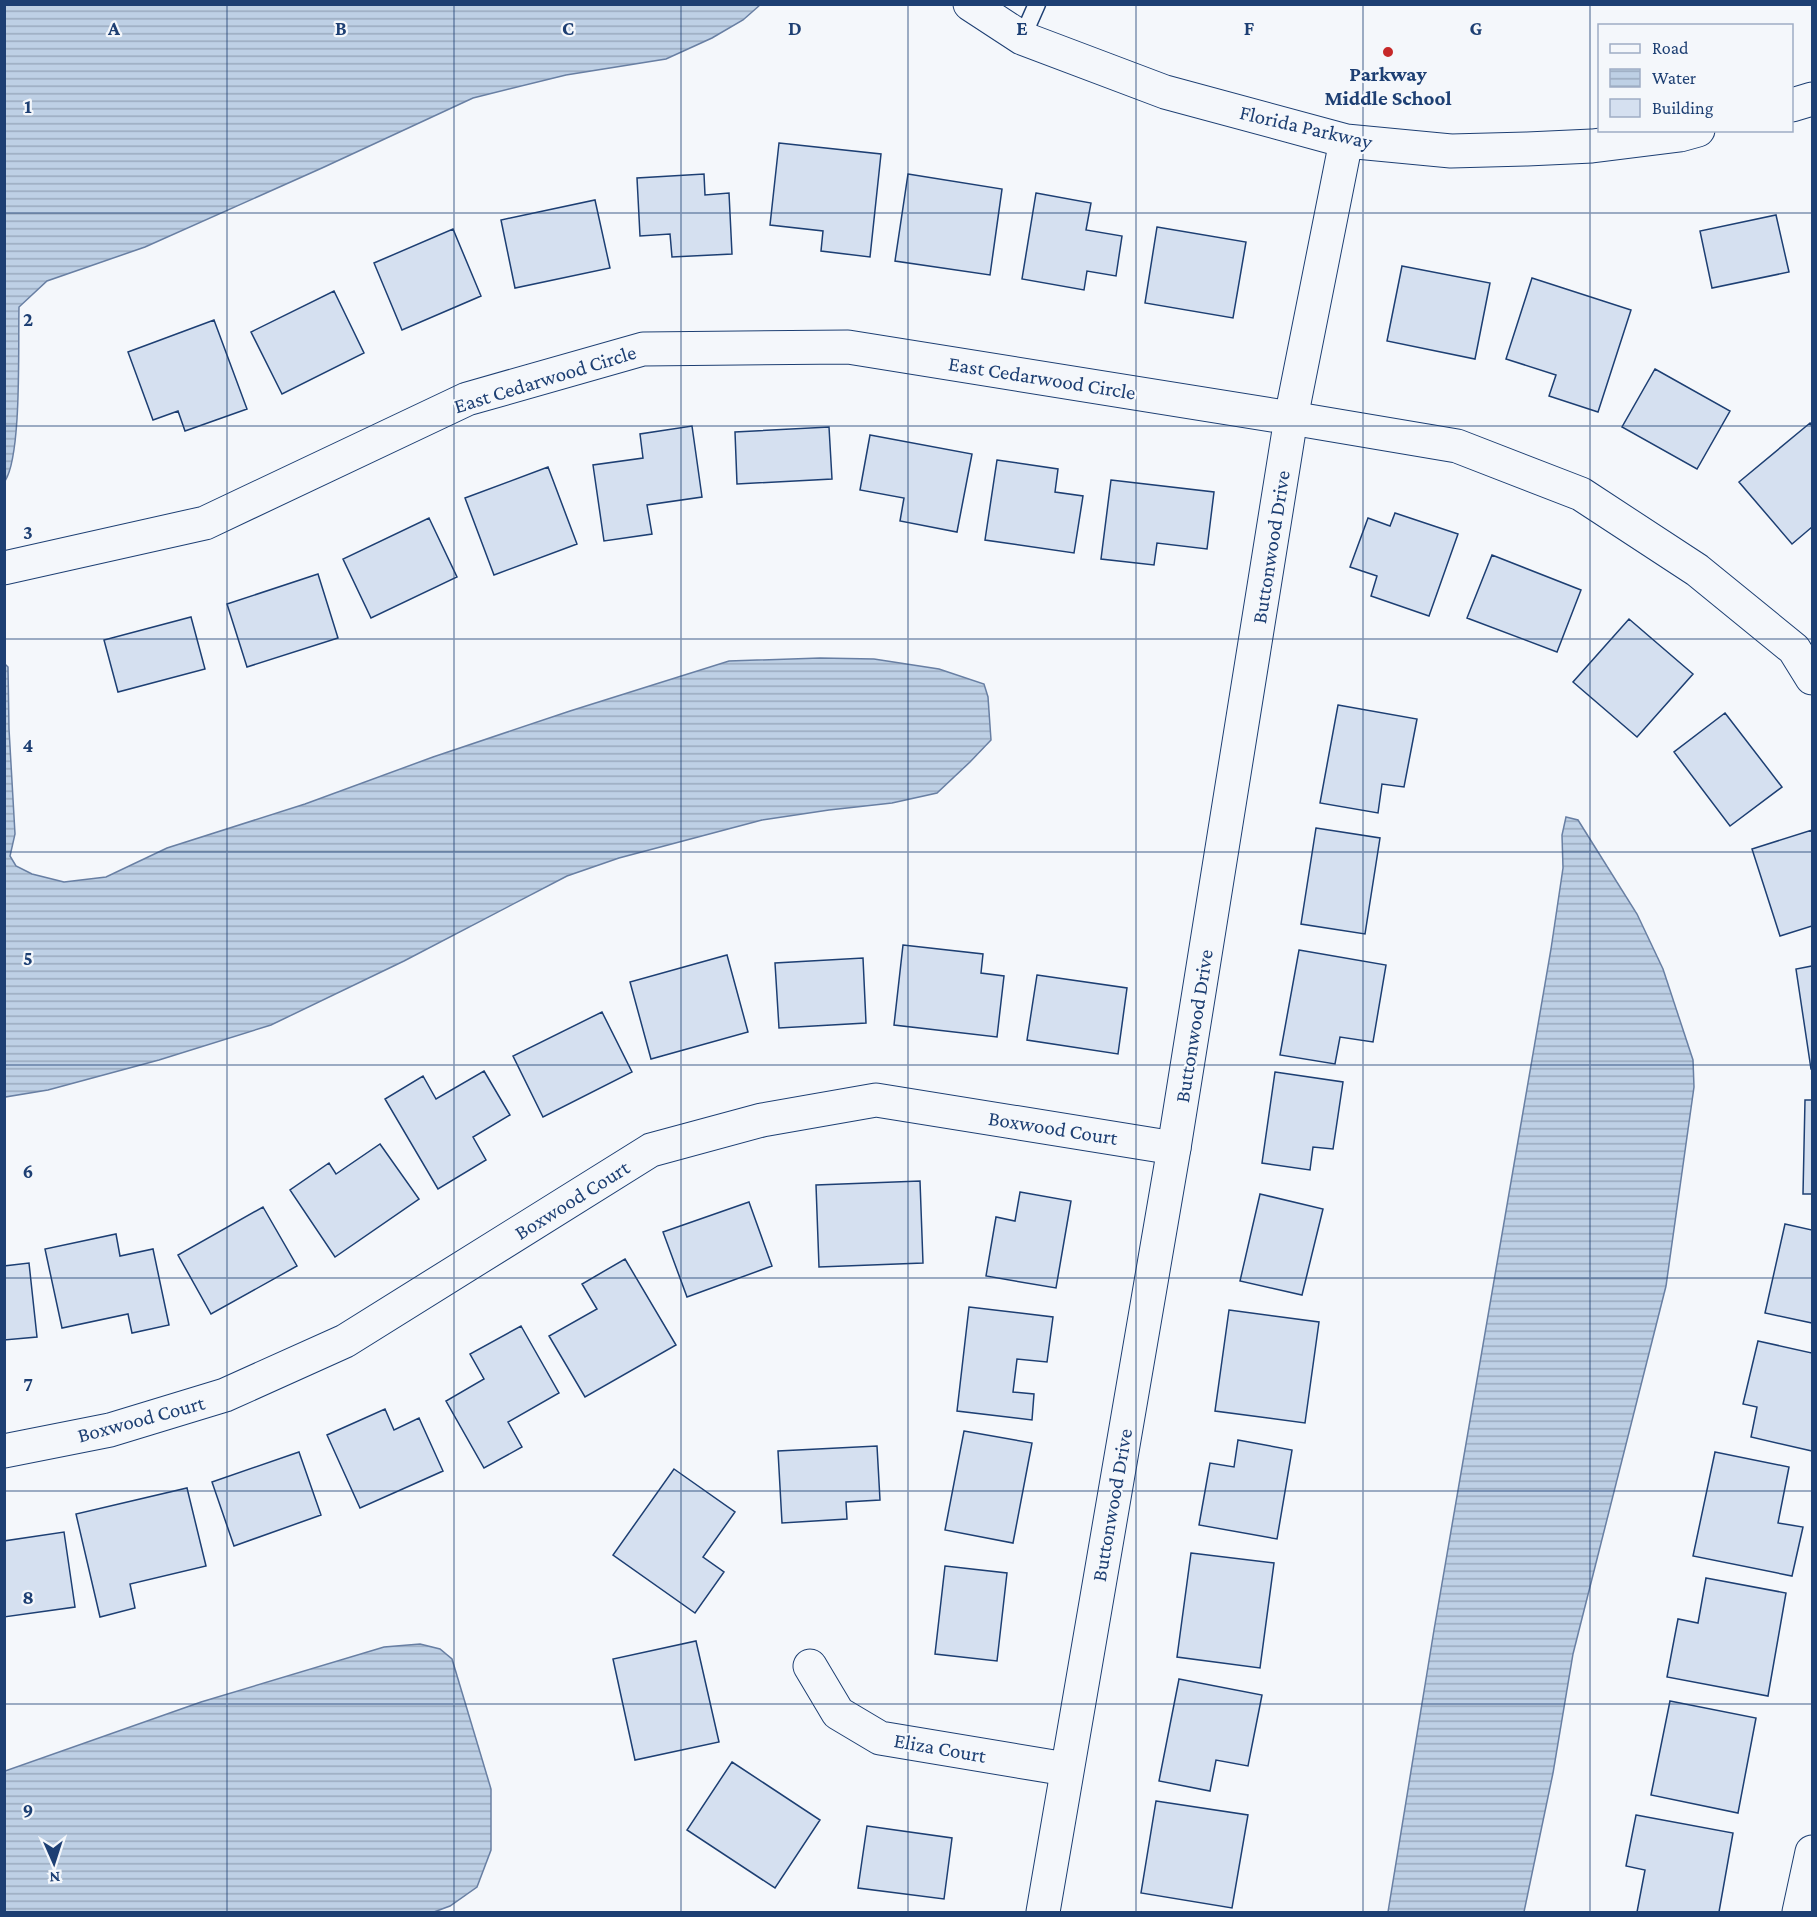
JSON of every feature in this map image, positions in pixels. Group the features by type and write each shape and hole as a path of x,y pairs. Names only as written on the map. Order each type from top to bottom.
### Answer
{"street":[{"name":"Florida Parkway","path":"970,4 1022,38 1165,92 1346,141 1451,151 1592,146 1691,132"},
{"path":"1793,104 1812,99"},
{"name":"Buttonwood Drive","path":"1043,1912 1174,1148 1291,418 1346,141"},
{"name":"East Cedarwood Circle","path":"4,568 205,523 467,399 643,349 848,348 1457,446 1581,494 1803,641 1812,678"},
{"name":"Boxwood Court","path":"4,1451 110,1430 225,1395 345,1341 651,1150 762,1120 876,1100 1174,1148"},
{"name":"Eliza Court","path":"810,1666 838,1713 880,1738 1066,1769"},
{"path":"1799,1912 1812,1852"}],"lane":[{"path":"1022,38 1037,4"}],"water":[{"path":"5,4 760,5 743,20 712,38 666,59 566,75 473,98 145,247 47,281 19,307 17,424 10,468 5,481"},
{"path":"874,659 939,669 984,684 988,697 991,740 937,793 892,803 762,820 619,858 567,876 404,961 271,1025 159,1060 48,1090 5,1097 5,664 8,667 15,834 10,856 16,866 32,874 64,882 106,877 167,848 305,804 433,757 570,711 729,661"},
{"path":"1566,817 1578,820 1637,914 1663,969 1693,1060 1694,1087 1666,1286 1573,1654 1553,1773 1524,1912 1388,1912 1551,949 1563,868 1562,835"},
{"path":"420,1644 440,1649 452,1659 491,1789 491,1850 477,1887 450,1906 434,1912 5,1912 5,1771 201,1702 384,1647"}],"building":[{"path":"779,143 881,154 870,257 821,251 823,231 770,225"},
{"path":"704,174 705,195 729,193 732,254 672,257 670,234 640,236 637,178"},
{"path":"908,174 1002,189 990,275 895,261"},
{"path":"1036,193 1091,203 1086,230 1122,236 1116,276 1087,271 1084,290 1022,279"},
{"path":"595,200 610,268 515,288 501,220"},
{"path":"1776,215 1789,272 1712,288 1700,231"},
{"path":"1157,227 1246,242 1233,318 1145,303"},
{"path":"453,229 481,296 402,330 374,263"},
{"path":"1402,266 1490,283 1475,359 1387,341"},
{"path":"1532,278 1631,310 1598,412 1549,396 1556,375 1506,359"},
{"path":"334,291 364,353 282,394 251,332"},
{"path":"214,320 247,409 185,431 178,411 153,420 128,352"},
{"path":"1655,369 1730,411 1697,469 1622,427"},
{"path":"1810,423 1812,426 1812,527 1792,544 1739,482"},
{"path":"692,426 702,497 647,505 652,534 604,541 593,465 643,458 640,434"},
{"path":"829,427 832,479 737,484 735,432"},
{"path":"870,435 972,454 957,532 900,521 904,498 860,490"},
{"path":"997,460 1058,469 1055,492 1083,496 1074,553 985,540"},
{"path":"548,467 577,544 494,575 465,498"},
{"path":"1111,480 1214,492 1207,549 1157,543 1154,565 1101,559"},
{"path":"1395,513 1458,534 1429,616 1371,596 1377,576 1350,567 1368,518 1390,526"},
{"path":"429,518 457,577 371,618 343,559"},
{"path":"1492,555 1581,590 1557,652 1467,618"},
{"path":"318,574 338,638 247,667 227,604"},
{"path":"191,617 205,669 118,692 104,640"},
{"path":"1629,619 1693,674 1637,737 1573,682"},
{"path":"1338,705 1417,719 1404,787 1382,784 1378,813 1320,803"},
{"path":"1725,713 1782,787 1730,826 1674,752"},
{"path":"1316,828 1380,838 1365,934 1301,924"},
{"path":"1812,830 1812,926 1780,936 1752,849"},
{"path":"903,945 983,954 981,973 1004,976 997,1037 894,1025"},
{"path":"1299,950 1386,965 1373,1042 1340,1037 1335,1064 1280,1055"},
{"path":"727,955 748,1032 651,1059 630,982"},
{"path":"863,958 866,1023 779,1028 775,963"},
{"path":"1812,966 1812,1069 1811,1069 1796,969"},
{"path":"1037,975 1127,988 1118,1054 1027,1040"},
{"path":"602,1012 632,1072 543,1117 513,1056"},
{"path":"484,1071 510,1115 473,1137 486,1160 438,1189 385,1099 423,1076 436,1099"},
{"path":"1275,1072 1343,1082 1333,1149 1313,1147 1310,1170 1262,1163"},
{"path":"1805,1100 1812,1100 1812,1194 1803,1194"},
{"path":"380,1144 419,1199 335,1257 290,1190 329,1163 336,1174"},
{"path":"920,1181 923,1263 819,1267 816,1185"},
{"path":"1020,1192 1071,1201 1056,1288 986,1276 996,1217 1015,1221"},
{"path":"1260,1194 1323,1209 1302,1295 1240,1281"},
{"path":"749,1202 772,1266 687,1297 663,1232"},
{"path":"263,1207 297,1266 211,1314 178,1255"},
{"path":"1785,1224 1812,1230 1812,1323 1765,1313"},
{"path":"116,1234 120,1256 153,1249 169,1325 132,1333 128,1314 62,1328 45,1249"},
{"path":"625,1259 676,1345 585,1397 549,1336 597,1309 582,1284"},
{"path":"29,1263 37,1337 4,1340 4,1266"},
{"path":"969,1307 1053,1317 1047,1362 1017,1359 1013,1392 1034,1394 1032,1420 957,1411"},
{"path":"1229,1310 1319,1322 1305,1423 1215,1411"},
{"path":"521,1326 559,1393 508,1422 522,1447 484,1468 446,1401 484,1379 470,1354"},
{"path":"1758,1341 1812,1353 1812,1451 1751,1437 1757,1407 1743,1404"},
{"path":"385,1409 394,1430 419,1418 443,1471 360,1508 327,1435"},
{"path":"964,1431 1032,1443 1013,1543 945,1530"},
{"path":"1238,1440 1292,1450 1277,1539 1199,1525 1210,1463 1234,1467"},
{"path":"877,1446 880,1500 846,1502 847,1519 782,1523 778,1451"},
{"path":"299,1452 321,1515 234,1546 212,1482"},
{"path":"1715,1452 1789,1467 1778,1523 1803,1527 1792,1576 1693,1556"},
{"path":"674,1469 735,1512 703,1557 724,1572 695,1613 613,1555"},
{"path":"187,1488 206,1566 130,1584 135,1608 100,1617 76,1514"},
{"path":"64,1532 75,1607 4,1617 4,1541"},
{"path":"1191,1553 1274,1563 1260,1668 1177,1657"},
{"path":"945,1566 1007,1573 997,1661 935,1654"},
{"path":"1706,1578 1786,1593 1768,1696 1667,1677 1678,1619 1698,1623"},
{"path":"696,1641 719,1742 635,1760 613,1659"},
{"path":"1179,1679 1262,1695 1248,1766 1216,1760 1210,1791 1159,1781"},
{"path":"1670,1701 1756,1718 1738,1813 1651,1795"},
{"path":"732,1762 820,1820 775,1888 687,1830"},
{"path":"1156,1801 1248,1815 1232,1908 1141,1893"},
{"path":"1636,1815 1733,1833 1719,1912 1637,1912 1645,1870 1626,1866"},
{"path":"867,1826 952,1838 944,1899 858,1888"}],"place":[{"name":"Parkway Middle School","path":"1388,52"}]}
